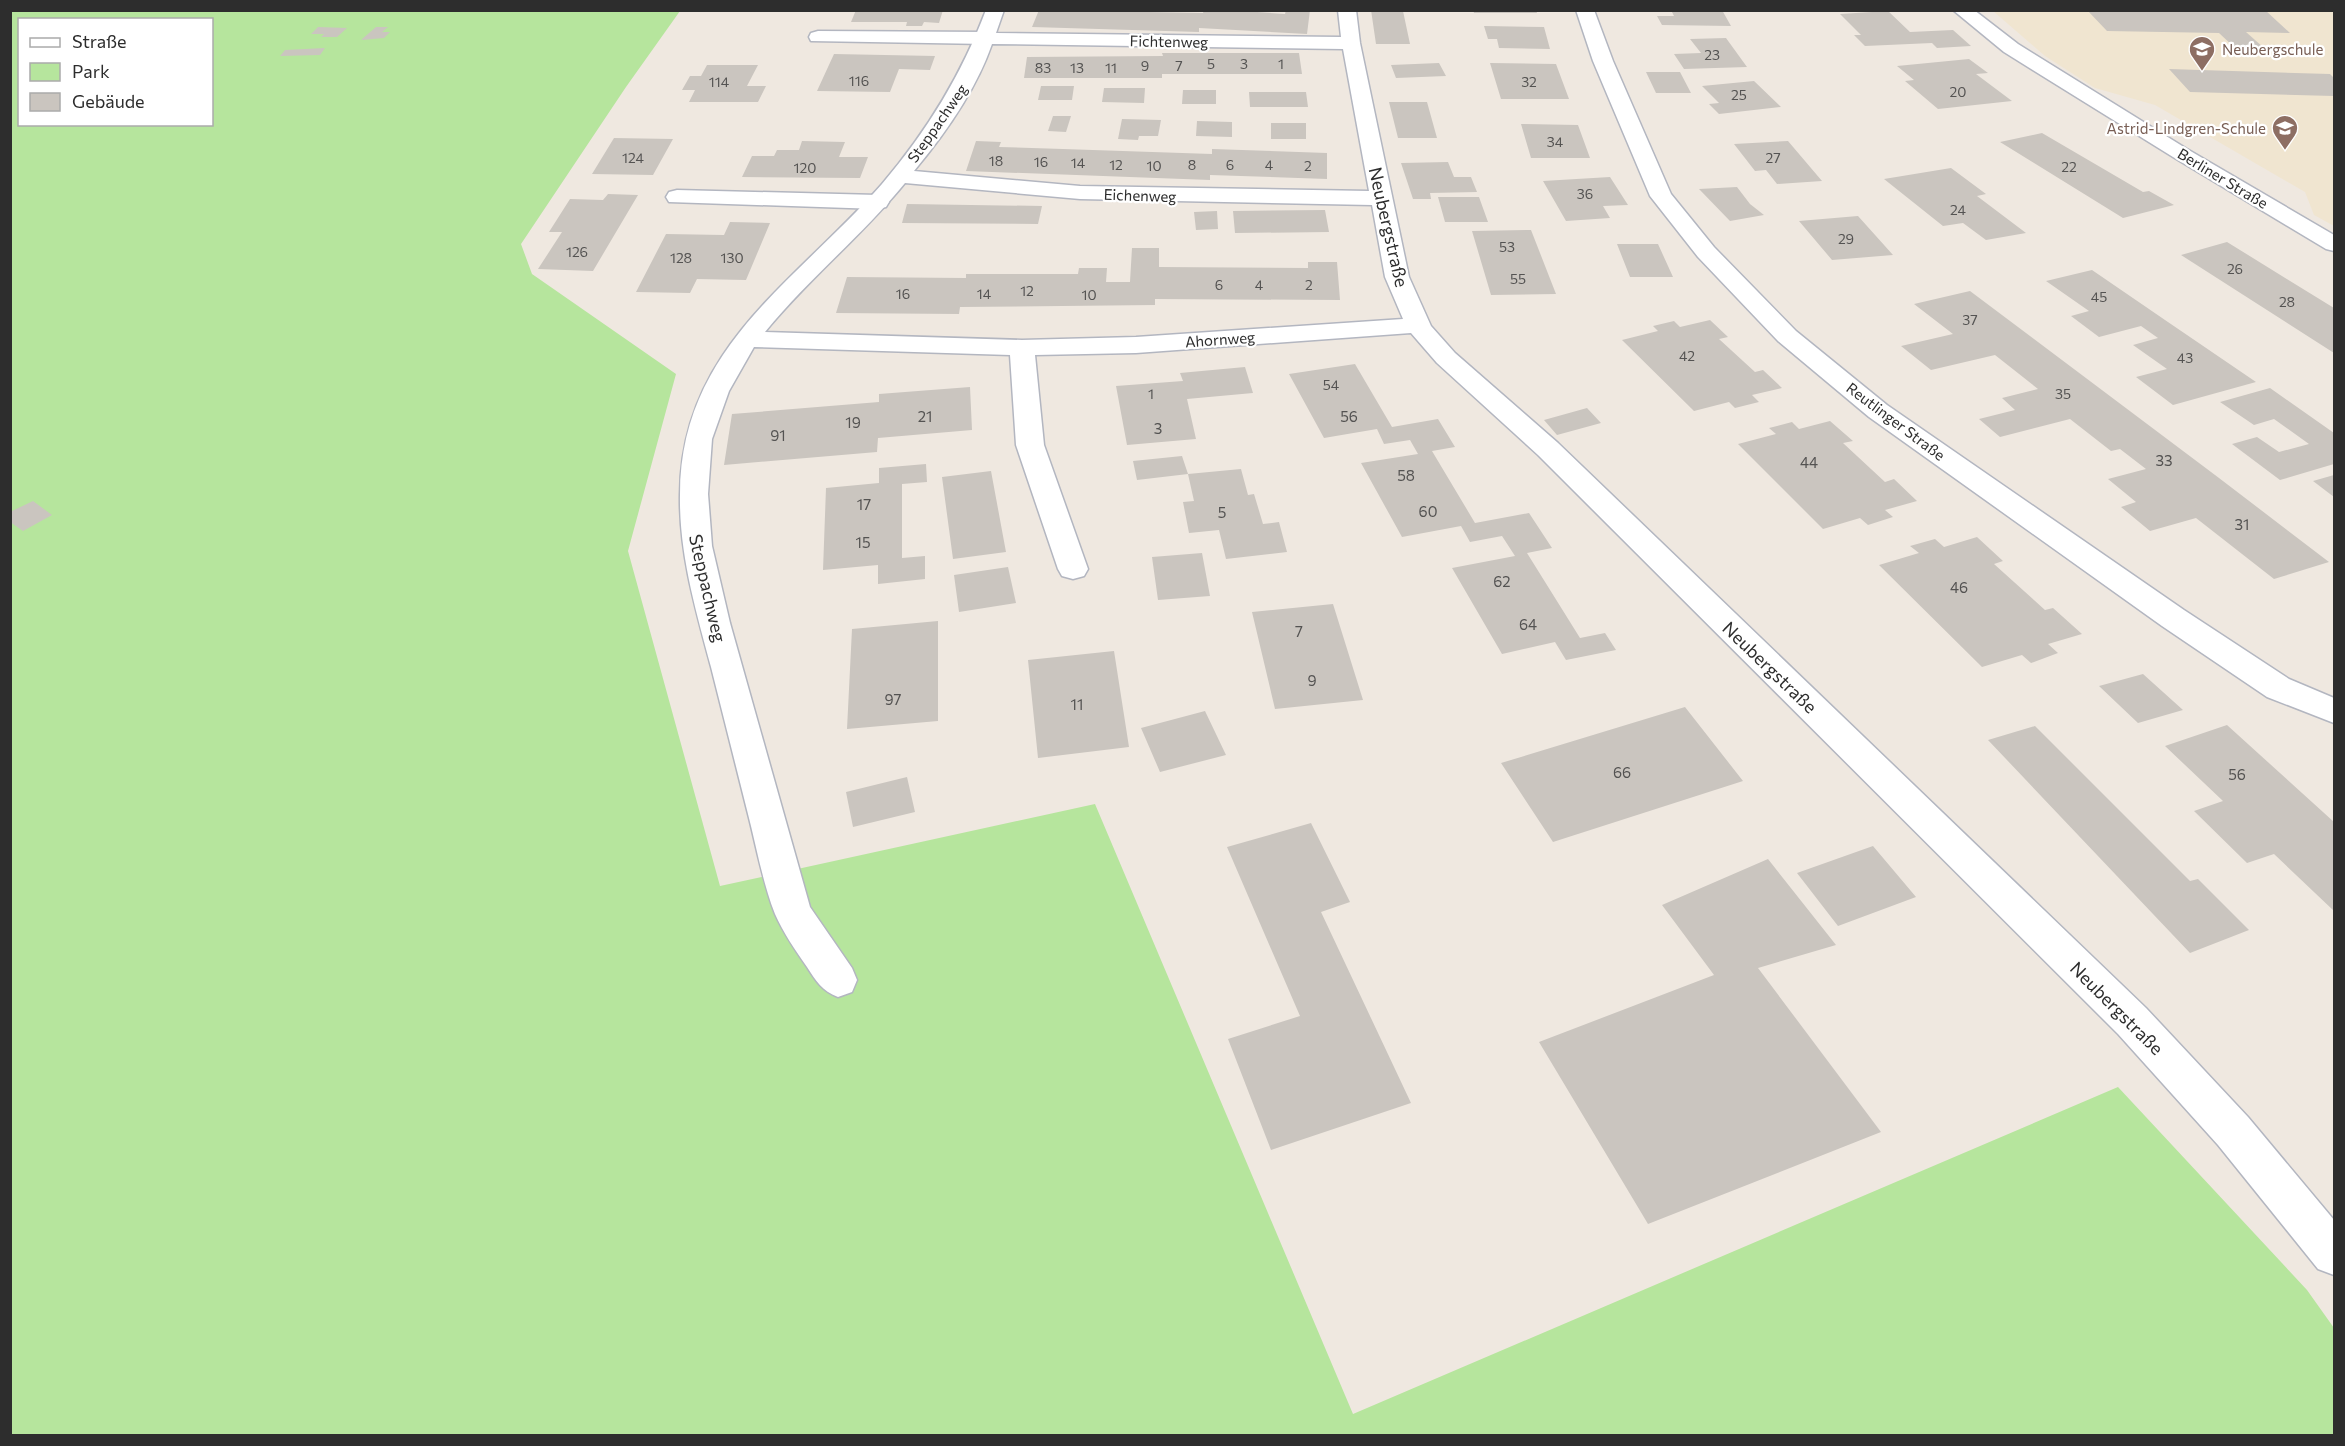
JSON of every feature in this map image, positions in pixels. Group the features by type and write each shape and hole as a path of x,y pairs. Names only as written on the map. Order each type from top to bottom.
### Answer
{"street":[{"name":"Steppachweg","path":"838,980 810,941 793,912 696,551 692,496 698,437 720,382 745,339 790,290 856,227 900,176 951,106 987,38 995,10"},
{"name":"Neubergstraße","path":"1347,10 1351,43 1397,277 1418,325 1446,357 1556,457 2132,1021 2233,1131 2334,1253"},
{"name":"Reutlinger Straße","path":"1585,10 1603,61 1661,196 1706,252 1787,336 1878,411 2173,618 2278,688 2334,711"},
{"name":"Berliner Straße","path":"1962,10 2011,48 2180,153 2334,244"},
{"path":"818,37 987,38"},
{"name":"Fichtenweg","path":"987,38 1351,43"},
{"name":"Eichenweg","path":"900,176 966,186 1152,196 1382,198"},
{"path":"677,197 878,202"},
{"name":"Ahornweg","path":"745,339 1022,348 1136,345 1418,325"},
{"path":"1022,348 1030,444 1073,569"}],"shaded area":[{"name":"Neubergschule","path":"1993,11 2334,11 2334,226 2314,215 2305,192 2155,105 2095,88 2045,56"}],"green space":[{"path":"10,11 680,11 521,244 532,274 676,374 628,551 720,886 1095,804 1353,1414 2118,1087 2307,1290 2334,1328 2334,1435 11,1435"}],"building":[{"path":"856,10 943,10 939,23 924,22 922,26 906,26 907,22 851,22"},
{"path":"1039,10 1203,13 1204,10 1228,10 1285,14 1286,10 1310,10 1307,34 1199,28 1199,32 1032,27"},
{"path":"1371,10 1403,11 1410,44 1376,44"},
{"path":"1473,10 1536,10 1537,13 1474,13"},
{"path":"1671,10 1722,10 1731,26 1662,25 1657,16 1674,16"},
{"name":"Neubergschule","path":"2087,10 2265,10 2290,33 2246,32 2264,48 2235,48 2219,33 2107,31"},
{"path":"1888,11 1910,32 1953,30 1971,46 1937,48 1932,43 1865,46 1854,35 1861,35 1840,14"},
{"path":"1484,26 1544,27 1550,49 1499,48 1497,39 1488,39"},
{"path":"318,27 347,28 337,37 321,37 324,34 311,34"},
{"path":"376,27 388,27 382,32 390,32 384,38 361,40"},
{"path":"1726,38 1747,67 1684,69 1674,54 1701,53 1690,39"},
{"path":"325,48 320,55 280,56 285,50"},
{"path":"1162,53 1299,53 1302,74 1162,74 1162,78 1024,78 1027,57 1163,56"},
{"path":"834,54 935,56 930,70 899,69 890,92 817,91"},
{"path":"1969,59 1988,73 1976,74 2012,101 1938,109 1905,81 1914,80 1897,66"},
{"path":"1439,63 1446,76 1396,78 1391,65"},
{"path":"1490,63 1556,64 1569,99 1501,99"},
{"path":"707,65 758,65 747,86 766,86 758,102 689,102 695,90 682,90 690,76 701,76"},
{"path":"2169,69 2330,74 2334,78 2334,96 2190,92"},
{"path":"1646,72 1680,72 1691,93 1656,93"},
{"path":"1754,81 1781,107 1719,114 1709,104 1719,103 1702,86"},
{"path":"1041,86 1074,86 1072,100 1038,100"},
{"path":"1104,88 1145,88 1144,103 1102,102"},
{"path":"1183,90 1216,90 1216,104 1182,104"},
{"path":"1249,92 1306,92 1308,107 1250,107"},
{"path":"1389,102 1427,102 1437,138 1398,138"},
{"path":"1053,116 1071,116 1066,132 1048,131"},
{"path":"1122,119 1161,120 1158,136 1139,136 1138,140 1118,139"},
{"path":"1197,121 1232,122 1232,137 1196,136"},
{"path":"1271,123 1306,123 1306,139 1271,139"},
{"path":"1521,124 1578,125 1590,158 1531,158"},
{"path":"2042,133 2143,192 2149,191 2174,205 2123,218 2000,142"},
{"path":"614,138 673,139 653,175 592,174"},
{"path":"802,141 845,142 839,157 868,157 860,178 742,177 752,156 774,156 777,150 799,150"},
{"path":"976,141 1001,142 999,147 1212,154 1212,149 1327,153 1327,179 1210,175 1210,180 966,171"},
{"path":"1788,141 1822,181 1777,184 1766,170 1755,171 1734,144"},
{"path":"1448,162 1454,177 1471,177 1477,192 1430,193 1431,199 1413,199 1401,163"},
{"path":"1951,168 1986,194 1977,196 2026,233 1986,240 1963,223 1943,226 1884,179"},
{"path":"1610,177 1628,205 1603,206 1610,218 1566,221 1543,181"},
{"path":"1737,187 1750,204 1764,215 1730,221 1699,189"},
{"path":"608,194 638,195 593,271 538,269 562,232 549,232 570,199 603,200"},
{"path":"1438,197 1479,197 1488,222 1445,222"},
{"path":"907,204 1042,206 1038,224 902,223"},
{"path":"1325,210 1329,232 1235,233 1233,211"},
{"path":"1217,211 1218,229 1196,230 1194,212"},
{"path":"1858,216 1893,255 1832,260 1799,221"},
{"path":"730,222 770,223 746,280 697,279 690,293 636,292 666,234 724,235"},
{"path":"1531,230 1556,294 1491,295 1472,231"},
{"path":"2227,242 2334,308 2334,353 2181,255"},
{"path":"1617,244 1658,244 1673,277 1630,277"},
{"path":"1132,248 1159,248 1159,267 1308,268 1308,262 1337,262 1340,300 1155,299 1155,305 960,307 959,314 836,313 847,277 966,278 966,274 1078,274 1079,268 1107,268 1106,282 1130,282"},
{"path":"2092,270 2256,382 2173,405 2136,377 2167,369 2133,345 2158,338 2141,326 2099,337 2071,316 2089,311 2046,281"},
{"path":"1970,291 2329,562 2274,579 2196,518 2150,531 2121,507 2136,502 2108,479 2146,469 2120,449 2111,451 2070,419 2000,437 1979,419 2015,410 2002,398 2038,389 1995,355 1931,370 1901,346 1953,334 1914,304"},
{"path":"1710,320 1728,337 1719,339 1755,372 1763,370 1782,388 1752,395 1759,402 1735,408 1729,402 1694,411 1622,340 1658,331 1653,326 1674,321 1680,327"},
{"path":"1355,364 1392,427 1438,419 1455,447 1432,451 1475,523 1529,513 1552,548 1527,553 1580,638 1605,633 1616,650 1566,660 1555,642 1502,654 1452,568 1515,556 1502,536 1470,542 1461,526 1402,537 1361,463 1418,454 1410,440 1384,444 1377,429 1324,438 1289,374"},
{"path":"1245,367 1253,393 1187,399 1196,439 1127,445 1116,386 1183,381 1180,373"},
{"path":"970,387 972,430 878,438 877,452 724,465 732,414 879,402 879,394"},
{"path":"2270,388 2334,433 2334,464 2280,480 2232,444 2257,437 2279,452 2309,444 2274,419 2254,425 2220,402"},
{"path":"1587,408 1601,423 1557,435 1544,420"},
{"path":"1830,421 1853,441 1843,443 1885,482 1894,479 1917,501 1885,510 1893,517 1868,525 1860,518 1823,529 1738,444 1776,434 1769,428 1792,422 1799,429"},
{"path":"1182,456 1188,474 1137,480 1133,461"},
{"path":"926,464 927,482 902,484 902,558 925,556 925,579 878,584 878,565 823,570 826,488 879,483 879,468"},
{"path":"1241,469 1248,495 1254,494 1263,524 1279,522 1287,552 1226,559 1219,530 1189,533 1183,502 1194,501 1188,474"},
{"path":"991,471 1006,552 953,559 942,477"},
{"path":"2334,475 2334,497 2313,481"},
{"path":"33,501 52,515 23,531 10,522 10,512"},
{"path":"1977,537 2003,561 1994,564 2045,610 2053,608 2082,634 2048,644 2058,653 2031,663 2022,655 1982,667 1879,565 1919,553 1910,546 1935,539 1944,547"},
{"path":"1202,553 1210,596 1158,600 1152,557"},
{"path":"1008,567 1016,603 959,612 954,575"},
{"path":"1333,604 1363,700 1275,709 1252,612"},
{"path":"938,621 938,721 847,729 852,629"},
{"path":"1114,651 1129,747 1038,758 1028,660"},
{"path":"2143,674 2183,710 2138,723 2099,686"},
{"path":"1685,707 1743,781 1553,842 1501,763"},
{"path":"1205,711 1226,755 1160,772 1141,728"},
{"path":"2227,725 2334,822 2334,911 2274,854 2247,863 2194,811 2223,801 2165,746"},
{"path":"2035,726 2190,881 2198,879 2249,930 2190,953 1988,740"},
{"path":"907,777 915,812 853,827 846,792"},
{"path":"1311,823 1350,902 1321,912 1411,1103 1271,1150 1228,1039 1300,1016 1227,847"},
{"path":"1873,846 1916,897 1838,926 1797,873"},
{"path":"1768,859 1836,945 1758,968 1881,1132 1648,1224 1539,1042 1714,975 1662,905"}],"place":[{"name":"Neubergschule","path":"2202,72"},
{"name":"Astrid-Lindgren-Schule","path":"2285,151"}]}
